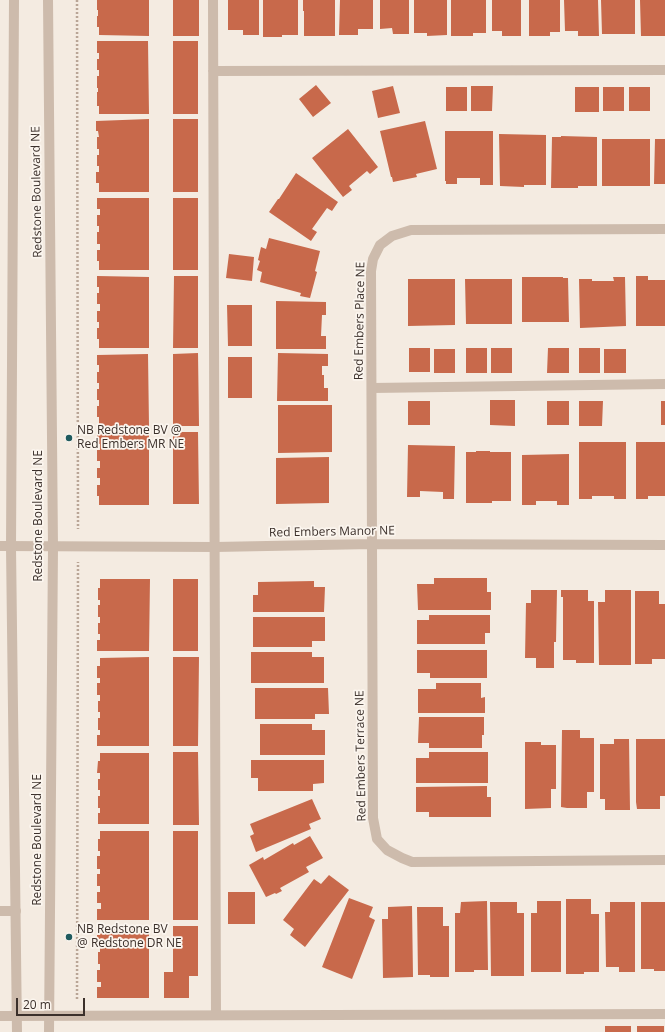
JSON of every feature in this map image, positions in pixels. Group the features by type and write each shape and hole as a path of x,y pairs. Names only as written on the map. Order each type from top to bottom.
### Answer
{"street":[{"name":"Redstone Boulevard NE","path":"14,0 11,547 17,1032"},
{"name":"Redstone Boulevard NE","path":"48,0 53,547 49,1032"},
{"path":"213,0 216,1015"},
{"path":"213,71 665,70"},
{"name":"Red Embers Place NE","path":"372,544 371,271 373,258 380,245 392,236 411,230 665,229"},
{"path":"372,388 665,384"},
{"name":"Red Embers Manor NE","path":"0,546 215,547 372,544 665,545"},
{"name":"Red Embers Terrace NE","path":"372,544 373,818 377,839 387,850 412,862 665,860"},
{"path":"0,911 16,911"},
{"path":"0,1016 665,1014"}],"path":[{"path":"77,0 77,1016"}],"building":[{"path":"97,0 149,0 149,36 99,35 99,27 97,27"},
{"path":"173,0 199,0 199,36 173,36"},
{"path":"228,0 259,0 259,35 243,35 243,30 228,30"},
{"path":"263,0 298,0 298,35 263,37"},
{"path":"303,0 335,0 335,36 304,36"},
{"path":"340,0 373,0 373,29 358,29 358,35 339,35"},
{"path":"380,0 409,0 409,34 393,34 392,28 380,29"},
{"path":"414,0 447,0 447,35 427,36 427,33 414,33"},
{"path":"451,0 486,0 486,33 473,33 473,36 451,36"},
{"path":"492,0 521,0 521,36 502,36 502,31 492,31"},
{"path":"529,0 560,0 560,32 550,32 550,36 529,36"},
{"path":"564,0 598,0 599,36 578,36 578,31 565,31"},
{"path":"601,0 635,0 635,34 602,34"},
{"path":"640,0 665,0 665,36 641,36"},
{"path":"97,41 148,41 149,114 99,114 99,106 97,106 97,76 99,76 99,70 97,70 97,59 99,59 99,53 97,53"},
{"path":"173,41 198,41 198,114 173,114"},
{"path":"316,85 331,103 313,117 299,99"},
{"path":"393,86 400,113 378,118 372,91"},
{"path":"471,86 493,86 492,111 471,111"},
{"path":"446,87 467,87 467,111 446,111"},
{"path":"575,87 599,87 599,112 575,112"},
{"path":"603,87 624,87 624,111 603,111"},
{"path":"629,87 650,87 650,111 629,111"},
{"path":"149,119 149,192 99,192 99,183 96,183 96,172 99,172 99,166 97,166 97,155 99,155 99,149 97,149 97,137 99,137 98,131 96,131 96,121"},
{"path":"173,119 198,119 198,192 173,192"},
{"path":"425,121 437,169 416,174 417,177 393,182 380,131"},
{"path":"348,129 378,167 370,174 367,171 349,186 352,190 343,197 312,158"},
{"path":"445,131 493,131 493,185 480,185 480,178 457,178 457,184 446,184"},
{"path":"499,134 546,135 546,185 524,185 524,187 500,186"},
{"path":"552,137 597,137 597,186 551,188"},
{"path":"602,139 650,139 650,186 602,186"},
{"path":"655,139 665,139 665,184 654,184"},
{"path":"296,173 338,202 332,211 327,208 312,229 317,232 311,241 269,212"},
{"path":"97,198 149,198 149,270 99,270 97,250 100,250 100,244 97,244 97,232 99,232 99,226 97,226 97,215 100,215 100,209 97,209"},
{"path":"173,198 198,198 198,270 173,270"},
{"path":"269,238 320,251 315,271 317,272 310,298 300,296 301,293 260,282 262,272 257,270 260,261 258,260 261,247 266,249"},
{"path":"229,254 254,257 252,281 226,278"},
{"path":"97,276 149,277 149,348 99,348 99,339 97,339 97,328 99,328 99,322 97,322 97,311 100,311 100,304 97,304 97,293 99,293 99,287 97,287"},
{"path":"174,276 198,276 198,348 173,348"},
{"path":"636,276 648,276 648,280 665,280 665,326 636,326"},
{"path":"522,277 568,278 569,322 522,322"},
{"path":"613,277 625,277 626,326 580,328 579,279 592,279 592,281 614,281"},
{"path":"408,279 455,279 455,325 408,326"},
{"path":"465,279 512,279 512,324 466,324"},
{"path":"276,301 326,302 326,315 322,315 321,336 326,336 326,349 276,349"},
{"path":"227,305 252,305 252,346 228,346"},
{"path":"409,348 430,348 430,372 409,372"},
{"path":"466,348 487,348 487,373 466,373"},
{"path":"491,348 512,348 512,373 491,373"},
{"path":"548,348 569,348 569,373 547,373"},
{"path":"579,348 600,348 600,373 579,373"},
{"path":"434,349 455,349 455,373 434,373"},
{"path":"604,349 626,349 626,373 604,373"},
{"path":"198,353 199,426 173,426 173,354"},
{"path":"278,353 328,354 328,366 322,366 322,375 324,375 324,388 328,388 328,401 277,401"},
{"path":"148,354 149,426 99,426 99,417 97,417 97,406 99,406 99,400 97,400 97,389 99,389 99,383 97,383 97,372 99,372 99,365 97,365 97,355"},
{"path":"228,357 252,357 252,398 228,398"},
{"path":"490,400 515,400 515,426 490,425"},
{"path":"408,401 430,401 430,425 408,425"},
{"path":"547,401 569,401 569,425 547,425"},
{"path":"579,401 603,401 602,426 579,426"},
{"path":"661,401 665,401 665,425 661,425"},
{"path":"278,405 332,405 332,452 278,453"},
{"path":"97,432 149,432 149,505 99,505 97,485 100,485 100,478 97,478 97,468 100,468 100,461 97,461 97,450 100,450 100,444 97,444"},
{"path":"173,432 198,432 199,504 173,504"},
{"path":"579,442 626,442 626,499 614,499 614,496 592,496 592,499 579,499"},
{"path":"636,442 665,442 665,496 648,496 648,499 636,499"},
{"path":"408,445 455,446 454,499 443,499 443,492 420,491 420,497 407,497"},
{"path":"466,452 511,452 511,501 466,503"},
{"path":"569,454 569,505 557,505 557,501 536,501 536,505 522,505 522,455"},
{"path":"329,457 329,503 276,504 276,458"},
{"path":"434,578 487,578 487,592 491,592 491,610 418,610 417,584 434,584"},
{"path":"100,579 150,579 149,651 97,651 97,640 100,640 100,634 98,634 98,623 100,623 100,617 98,617 98,605 100,605 100,600 98,600 98,588 100,588"},
{"path":"173,579 198,579 198,651 173,651"},
{"path":"314,581 314,587 325,587 324,612 253,612 253,595 258,595 258,582"},
{"path":"531,590 557,590 554,668 536,668 536,658 525,658 526,603 531,603"},
{"path":"561,590 588,590 588,601 594,601 594,663 576,663 576,660 563,660 563,597 561,597"},
{"path":"605,590 631,590 631,665 599,665 598,602 605,602"},
{"path":"635,591 659,591 659,604 665,604 665,659 652,659 652,664 635,664"},
{"path":"429,615 490,615 490,633 485,633 485,644 417,644 417,620 429,620"},
{"path":"253,617 325,617 325,641 312,641 312,647 253,647"},
{"path":"417,650 487,650 487,678 430,678 430,673 417,673"},
{"path":"251,652 312,652 312,657 324,657 324,683 251,683"},
{"path":"149,657 149,746 97,746 97,735 100,735 100,730 98,730 98,718 100,718 100,712 98,712 98,701 100,701 100,695 97,695 97,683 100,683 100,678 97,678 97,666 100,666 100,658"},
{"path":"173,657 199,657 198,746 173,746"},
{"path":"436,683 481,683 481,698 485,697 485,713 418,713 418,689 436,689"},
{"path":"255,688 328,688 329,714 315,714 315,719 255,719"},
{"path":"419,717 484,717 482,748 429,748 429,743 418,743"},
{"path":"260,724 312,724 312,730 325,730 325,755 260,755"},
{"path":"562,730 580,730 580,738 594,738 594,792 587,792 587,808 561,807"},
{"path":"614,739 629,739 630,810 605,810 605,799 600,799 600,744 614,744"},
{"path":"636,739 665,739 665,796 660,796 660,809 637,809"},
{"path":"525,742 541,742 541,745 556,745 556,789 551,789 551,808 525,809"},
{"path":"173,752 198,752 199,825 173,825"},
{"path":"429,752 488,752 488,783 416,783 416,758 429,758"},
{"path":"100,753 149,753 149,824 98,824 98,813 100,813 100,808 98,808 98,796 100,796 100,790 98,790 98,779 100,779 100,773 97,773"},
{"path":"251,760 324,760 324,783 313,784 313,791 258,791 258,778 251,778"},
{"path":"487,786 487,797 491,797 491,817 429,817 429,812 416,812 416,787"},
{"path":"312,799 321,819 309,824 311,829 256,852 250,836 254,834 250,824"},
{"path":"100,831 149,831 149,920 97,920 97,909 101,909 101,903 97,903 97,892 100,892 100,886 97,886 97,874 100,874 100,869 97,869 97,856 100,856 100,851 98,851 98,839 100,839"},
{"path":"173,831 198,831 198,920 173,920"},
{"path":"310,836 323,858 306,867 309,872 280,888 282,891 266,897 249,865 263,857 264,860 293,843 294,845"},
{"path":"329,875 349,890 305,947 290,935 294,929 283,920 314,879 321,884"},
{"path":"228,892 255,892 255,924 228,924"},
{"path":"349,898 373,907 369,917 375,920 352,979 322,967"},
{"path":"566,899 591,899 591,914 599,914 599,972 566,974"},
{"path":"487,901 488,970 455,972 455,913 460,913 461,902"},
{"path":"537,901 561,901 561,972 531,972 531,913 537,913"},
{"path":"490,902 517,902 517,913 524,913 524,976 491,976"},
{"path":"610,902 635,902 635,972 619,972 619,967 606,967 605,912 610,912"},
{"path":"641,902 665,902 665,971 641,969"},
{"path":"412,906 413,977 383,978 382,919 388,919 388,907"},
{"path":"417,907 443,907 443,926 449,926 449,977 430,977 430,975 418,975"},
{"path":"100,926 149,926 149,998 97,998 97,987 101,987 101,982 97,982 97,970 100,970 100,964 98,964 98,952 100,952 100,947 97,947 97,935 100,935"},
{"path":"173,926 198,926 198,976 189,976 189,998 164,998 164,972 173,972"},
{"path":"605,1026 631,1026 631,1032 605,1032"},
{"path":"637,1026 664,1026 664,1032 637,1032"}],"place":[{"name":"NB Redstone BV @ Red Embers MR NE","path":"69,438"},
{"name":"NB Redstone BV @ Redstone DR NE","path":"69,937"}]}
